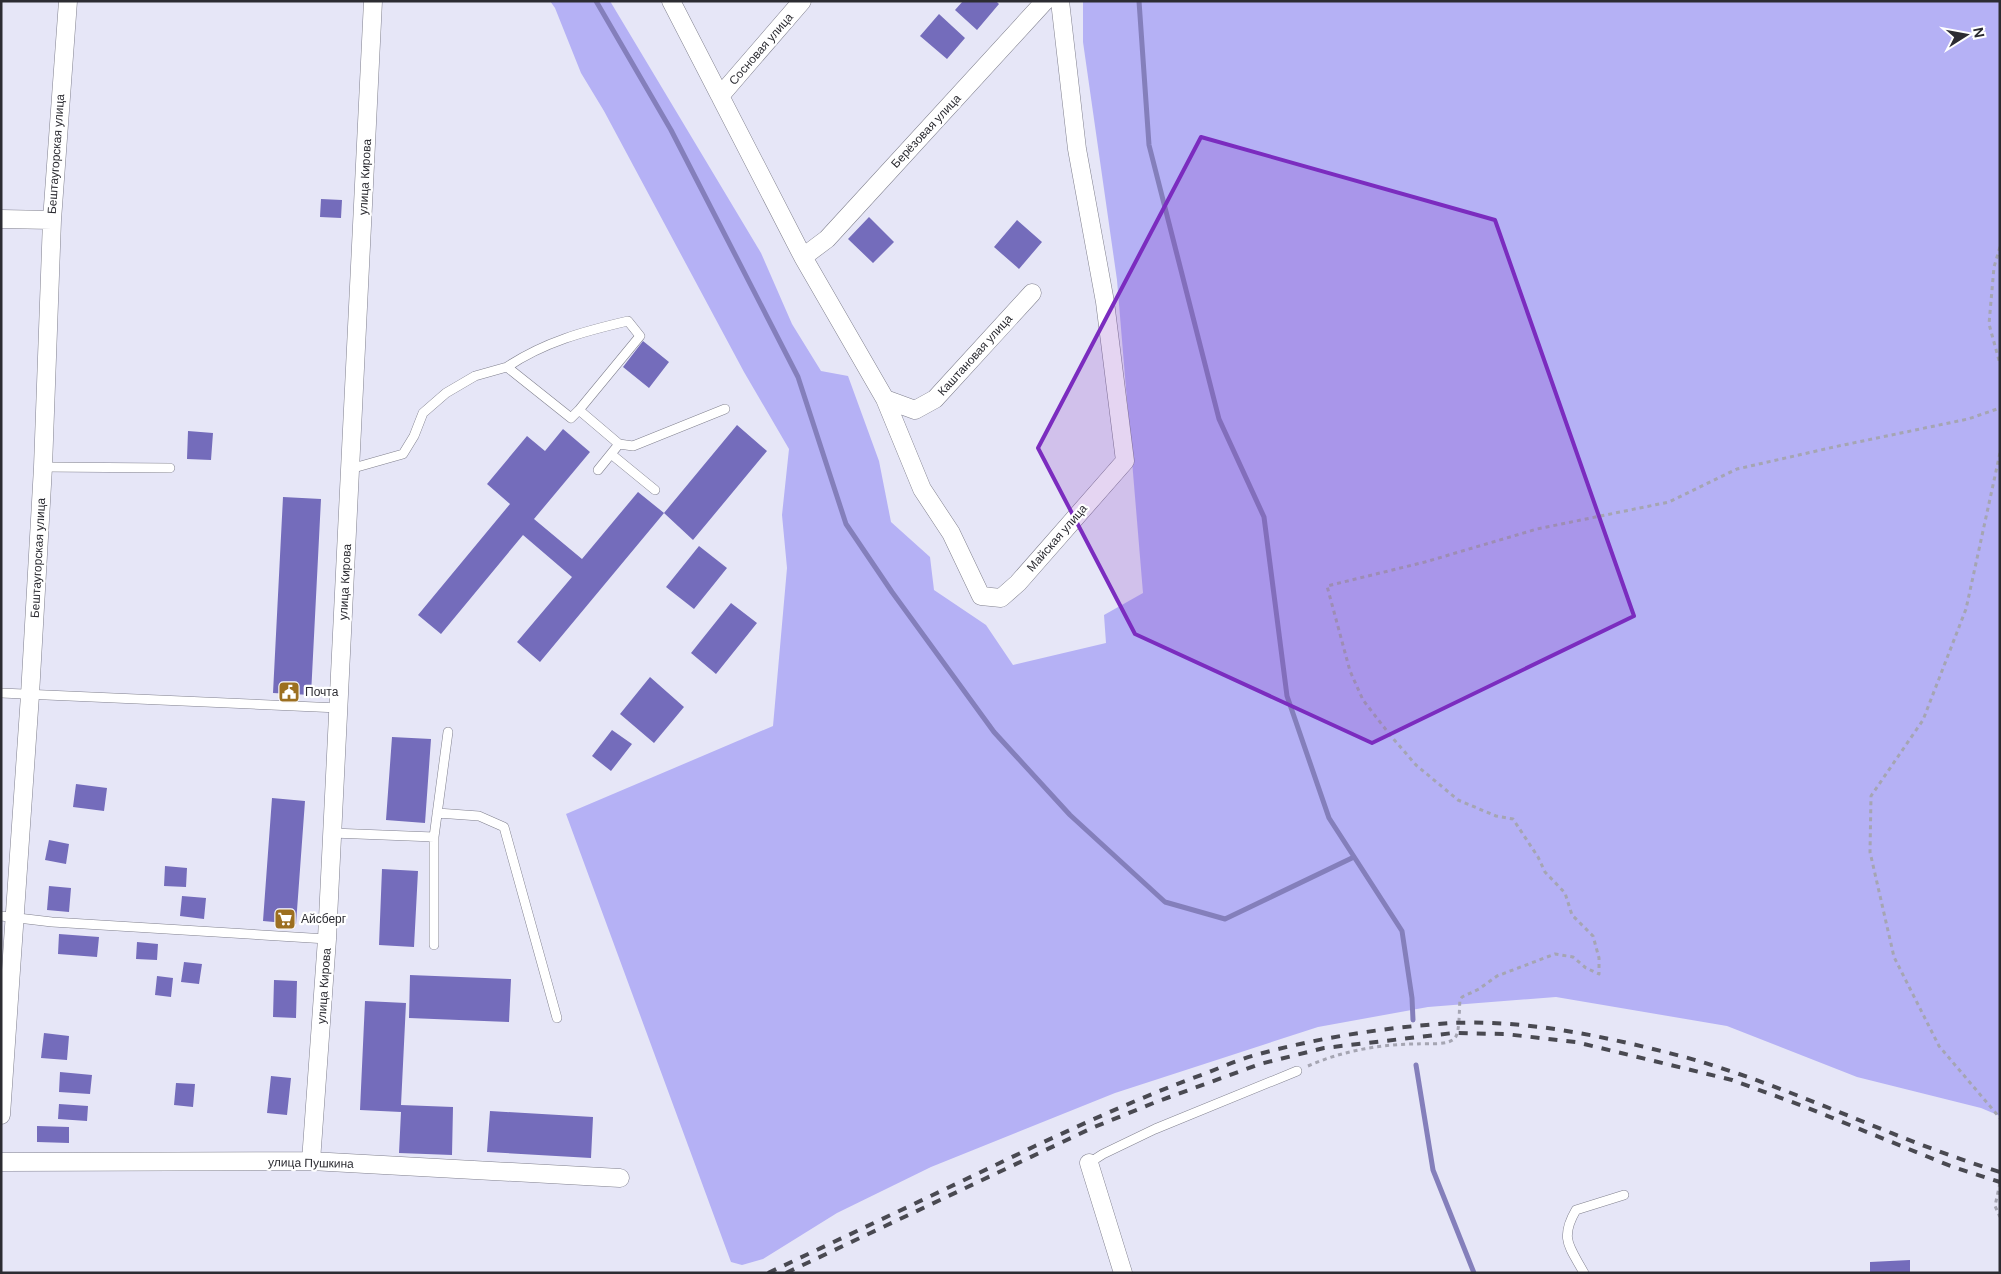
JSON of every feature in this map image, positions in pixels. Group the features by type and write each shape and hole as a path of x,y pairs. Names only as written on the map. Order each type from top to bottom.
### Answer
{"street":[{"name":"Бештаугорская улица","path":"1,1115 8,917 30,695 43,467 52,220 68,1"},
{"name":"улица Кирова","path":"311,1162 327,939 373,1"},
{"path":"671,1 803,257 886,398"},
{"name":"Сосновая улица","path":"720,96 802,1"},
{"name":"Берёзовая улица","path":"803,257 827,239 1045,1"},
{"name":"Майская улица","path":"886,398 922,489 951,533 981,596 1001,598 1018,583 1124,461 1105,302 1077,149 1060,1"},
{"path":"1,218 52,220"},
{"name":"Каштановая улица","path":"886,398 915,410 935,399 1032,293"},
{"name":"улица Пушкина","path":"1,1162 311,1162 620,1178"},
{"path":"1089,1163 1123,1273"}],"lane":[{"path":"350,469 403,454 414,436 423,413 446,393 476,376 507,367 547,344 596,328 628,321 640,336 571,418 507,367"},
{"path":"579,410 619,444 633,446 725,409"},
{"path":"598,470 619,444"},
{"path":"611,454 655,490"},
{"path":"43,467 170,468"},
{"path":"1,693 338,708"},
{"path":"434,945 434,837 448,732"},
{"path":"438,813 479,816 504,827 557,1018"},
{"path":"332,834 434,837"},
{"path":"8,917 52,922 327,939"},
{"path":"1089,1163 1102,1154 1155,1129 1297,1072"},
{"path":"1584,1273 1568,1242 1568,1224 1576,1210 1624,1195"}],"path":[{"path":"2000,247 1994,267 1989,324 2000,364"},
{"path":"1297,1072 1327,1057 1367,1048 1444,1042 1454,1039 1458,1033 1460,1000 1462,997 1479,989 1497,976 1555,954 1573,957 1586,968 1599,974 1600,958 1593,936 1572,915 1565,893 1545,872 1538,857 1513,819 1496,816 1458,800 1416,765 1363,700 1350,671 1327,586 1425,562 1537,529 1669,502 1737,469 1968,419 2000,408"},
{"path":"2000,453 1966,609 1923,720 1871,796 1870,852 1894,957 1939,1046 2000,1118"},
{"path":"2000,1183 1995,1206 2000,1217"}],"highlighted area":[{"path":"1201,137 1495,220 1634,616 1372,743 1135,634 1038,448"}],"shaded area":[{"path":"550,1 610,1 761,253 792,324 821,371 848,376 879,461 891,522 930,557 934,590 986,625 1013,665 1106,643 1104,615 1143,593 1117,280 1083,42 1083,1 2000,1 2000,1116 1981,1108 1857,1077 1727,1026 1556,997 1428,1007 1318,1027 1115,1093 931,1167 837,1213 763,1259 742,1265 731,1262 566,814 773,726 787,568 782,515 789,449 744,372 604,111 581,73 555,8"}],"building":[{"path":"963,1 996,1 999,4 977,30 955,10"},
{"path":"939,14 965,38 947,59 920,36"},
{"path":"321,199 342,200 341,218 320,217"},
{"path":"869,217 894,242 873,263 848,239"},
{"path":"1017,220 1042,242 1019,269 994,247"},
{"path":"643,341 669,362 649,388 623,367"},
{"path":"737,425 767,451 693,540 664,513"},
{"path":"563,429 590,452 534,519 582,559 638,492 664,513 540,662 517,642 572,577 523,535 441,634 418,615 510,504 487,484 527,436 545,451"},
{"path":"188,431 213,433 211,460 187,459"},
{"path":"283,497 321,499 311,695 273,693"},
{"path":"699,546 727,568 694,609 666,587"},
{"path":"731,603 757,623 716,674 691,653"},
{"path":"650,677 684,707 654,743 620,714"},
{"path":"612,730 632,744 611,771 592,756"},
{"path":"392,737 431,739 425,823 386,820"},
{"path":"76,784 107,788 104,811 73,807"},
{"path":"272,798 305,801 296,924 263,921"},
{"path":"49,840 69,844 66,864 45,860"},
{"path":"165,866 187,868 186,887 164,886"},
{"path":"382,869 418,871 414,947 379,945"},
{"path":"49,886 71,888 69,912 47,910"},
{"path":"182,896 206,898 204,919 180,916"},
{"path":"59,934 99,937 97,957 58,954"},
{"path":"137,942 158,944 157,960 136,959"},
{"path":"184,962 202,964 199,984 181,982"},
{"path":"410,975 511,979 509,1022 409,1018"},
{"path":"157,976 173,978 171,997 155,995"},
{"path":"274,980 297,981 296,1018 273,1017"},
{"path":"365,1001 406,1003 401,1105 453,1107 452,1155 399,1153 401,1112 360,1110"},
{"path":"44,1033 69,1036 67,1060 41,1058"},
{"path":"60,1072 92,1075 90,1094 59,1092"},
{"path":"271,1076 291,1078 287,1115 267,1113"},
{"path":"176,1083 195,1084 193,1107 174,1105"},
{"path":"59,1104 88,1106 87,1121 58,1119"},
{"path":"490,1111 593,1117 591,1158 487,1152"},
{"path":"37,1126 69,1127 69,1143 37,1142"},
{"path":"1910,1260 1910,1273 1870,1273 1870,1262"}],"waterway":[{"path":"596,1 671,130 798,377 846,524 892,592 994,732 1070,815 1165,902 1225,919 1354,857"},
{"path":"1139,1 1149,145 1219,419 1264,517 1287,696 1329,818 1402,931 1412,998 1413,1020"},
{"path":"1416,1065 1433,1170 1474,1273"}],"railway":[{"path":"768,1273 1035,1146 1140,1099 1231,1063 1259,1054 1331,1038 1380,1030 1453,1023 1532,1026 1610,1039 1661,1051 1747,1077 1957,1158 2000,1172"},
{"path":"786,1273 1092,1128 1156,1102 1260,1064 1324,1048 1453,1033 1505,1034 1576,1042 1732,1080 1803,1106 1953,1167 2000,1182"}],"place":[{"name":"Почта","path":"289,692"},
{"name":"Айсберг","path":"285,919"}]}
